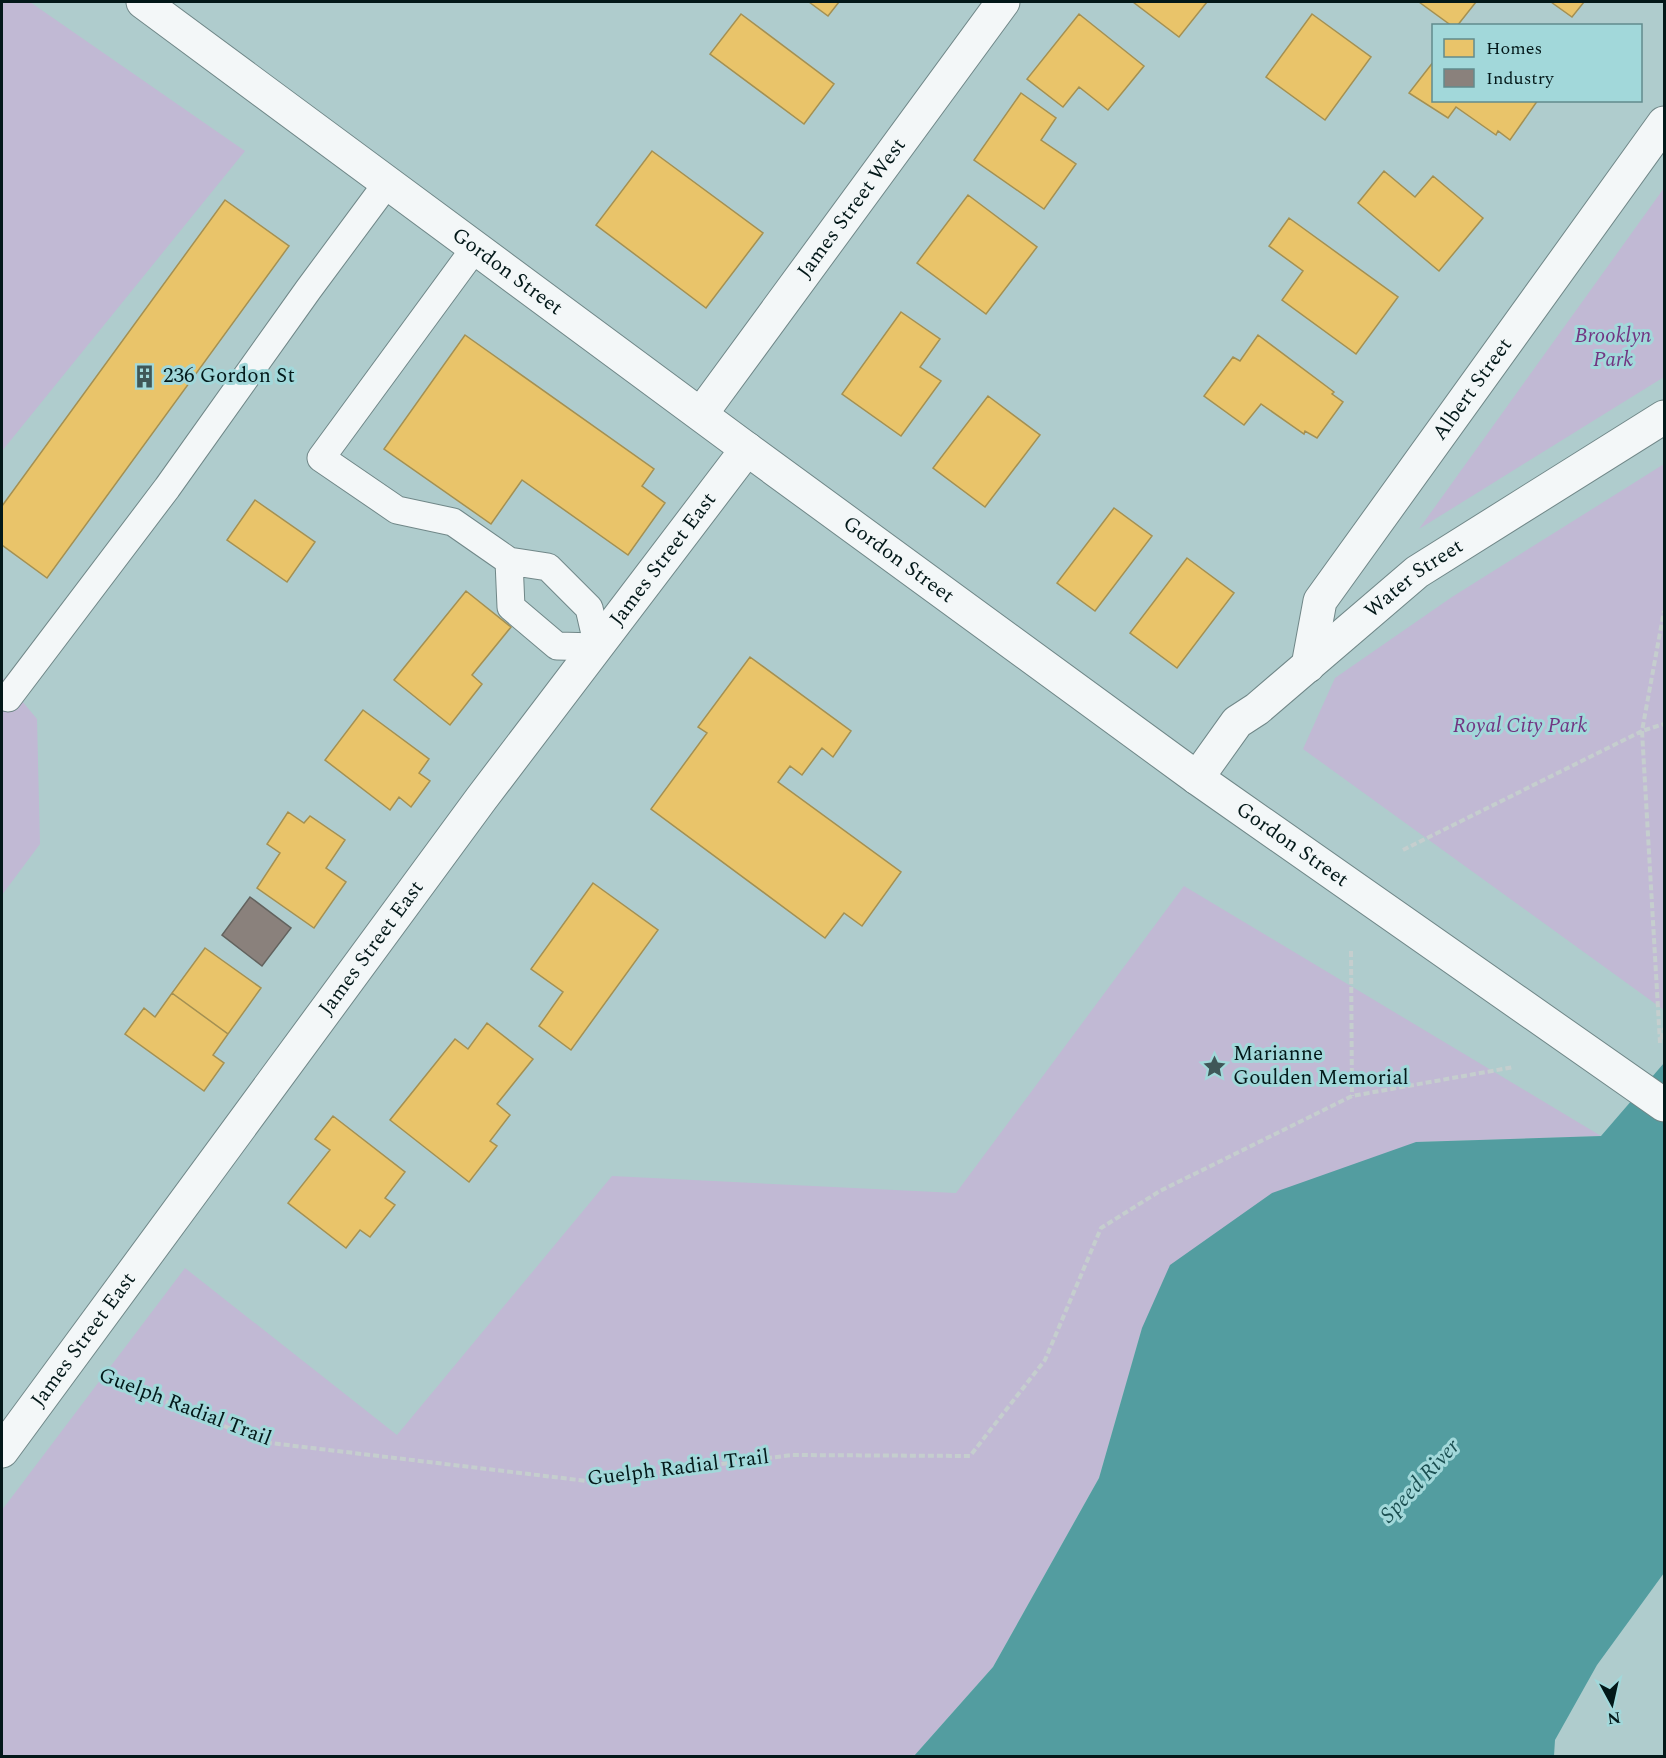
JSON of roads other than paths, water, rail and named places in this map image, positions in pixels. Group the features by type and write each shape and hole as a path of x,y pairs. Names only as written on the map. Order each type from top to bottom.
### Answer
{"street":[{"name":"Gordon Street","path":"143,2 747,449 1197,778 1665,1105"},
{"name":"James Street West","path":"701,414 1003,2"},
{"name":"Albert Street","path":"1308,666 1320,601 1665,123"},
{"name":"Water Street","path":"1197,778 1237,722 1257,709 1417,572 1665,417"},
{"name":"James Street East","path":"2,1451 481,799 747,449"}],"lane":[{"path":"8,698 167,488 388,182"},
{"path":"475,248 321,458 397,510 453,522 509,561 548,567 589,608 598,646 557,646 511,607 509,561"}],"water":[{"name":"Speed River","path":"1664,1063 1664,1573 1597,1665 1555,1740 1554,1756 914,1756 993,1667 1099,1478 1142,1328 1170,1265 1272,1193 1416,1142 1601,1136"}],"place":[{"name":"236 Gordon St","path":"145,376"},
{"name":"Marianne Goulden Memorial","path":"1215,1066"}],"park label":[{"name":"Brooklyn Park","path":"1613,348"},
{"name":"Royal City Park","path":"1520,726"}]}
